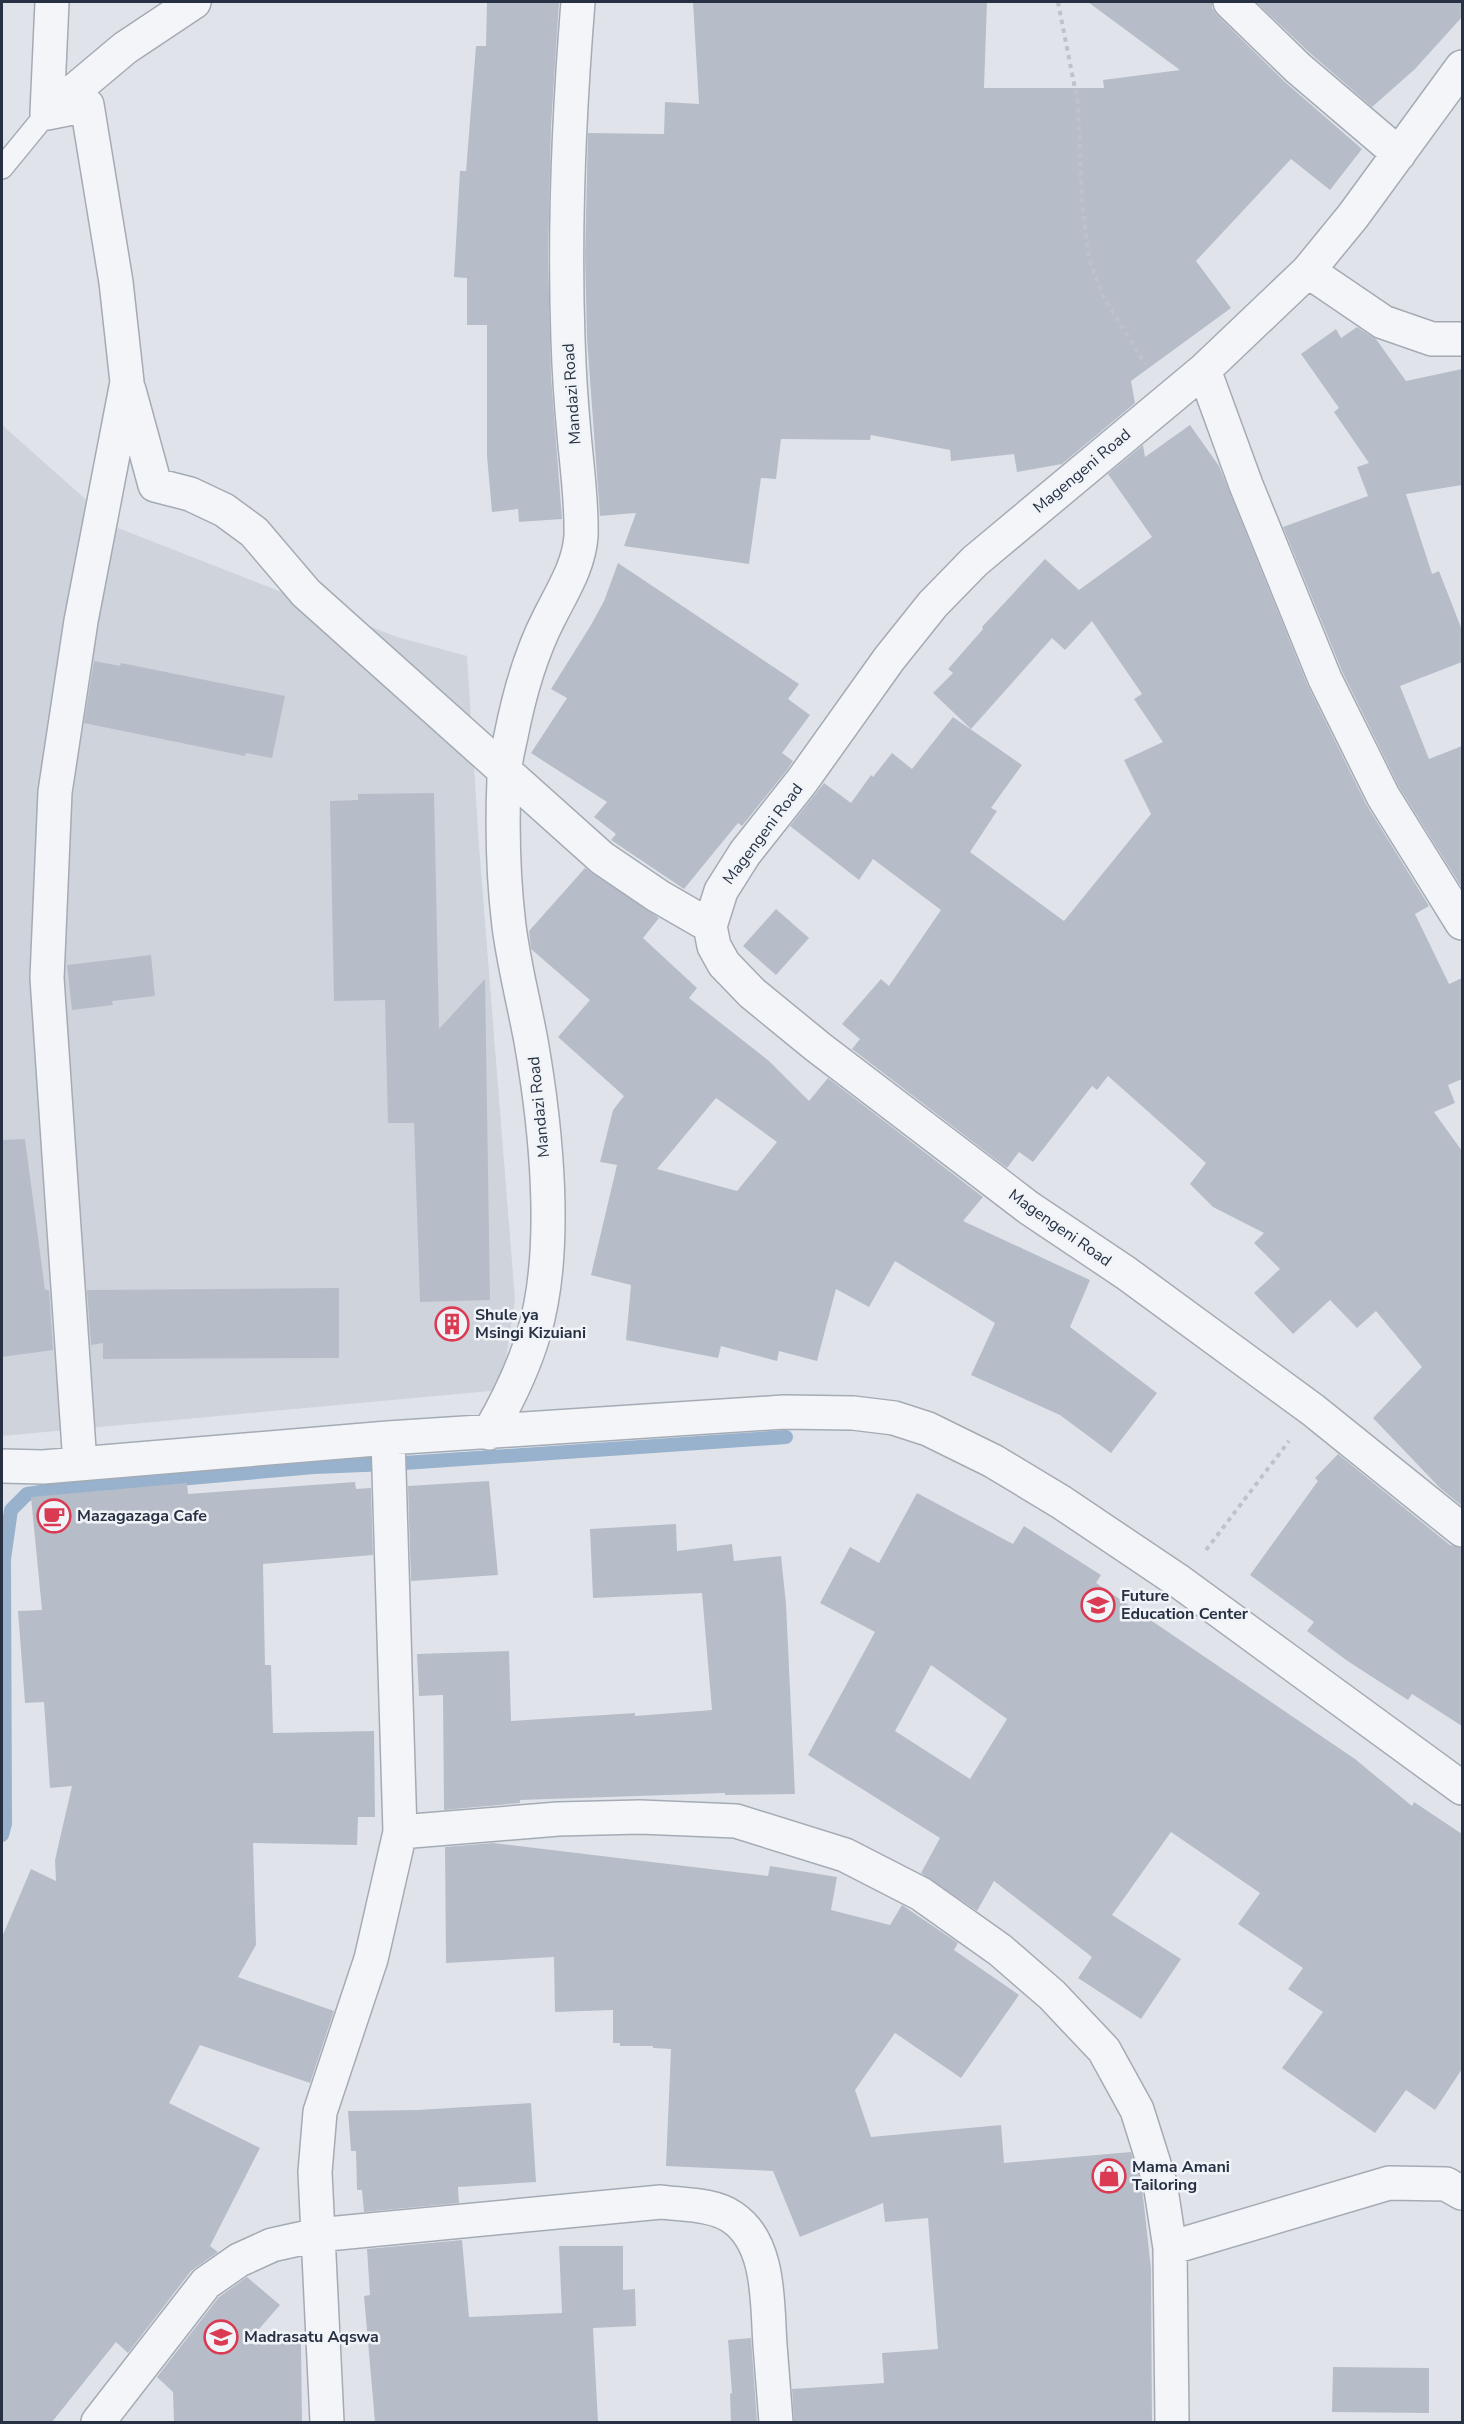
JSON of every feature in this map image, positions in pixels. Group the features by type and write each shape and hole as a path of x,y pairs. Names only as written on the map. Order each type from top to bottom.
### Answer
{"street":[{"path":"47,113 52,2"},
{"path":"47,113 125,48 194,2"},
{"name":"Mandazi Road","path":"489,1433 504,1408 535,1332 548,1258 547,1183 542,1126 532,1044 509,927 502,846 504,772 516,710 531,660 549,617 567,587 581,541 580,495 571,410 568,335 568,194 572,69 578,2"},
{"path":"1230,2 1298,68 1399,154"},
{"name":"Magengeni Road","path":"1462,67 1353,216 1308,271 1204,370 975,561 933,604 888,659 802,781 745,854 721,891 710,926 714,946 724,964 752,993 810,1040 1029,1208 1126,1274 1313,1410 1462,1530"},
{"path":"47,113 87,105 116,282 127,382 155,485 190,494 224,510 254,532 306,593 602,858 658,896 710,926"},
{"path":"1308,271 1383,321 1432,339 1462,339"},
{"path":"1204,370 1246,485 1325,679 1383,796 1462,923"},
{"path":"80,1464 47,978 55,804 81,621 127,382"},
{"path":"2,1466 43,1467 388,1438 784,1412 852,1413 894,1418 928,1429 993,1461 1061,1502 1180,1582 1462,1788"},
{"path":"327,2422 315,2172 320,2112 372,1959 400,1832 388,1438"},
{"path":"400,1832 558,1819 640,1817 736,1821 845,1855 921,1894 1000,1950 1052,1995 1104,2050 1137,2110 1160,2183 1170,2248 1173,2422"},
{"path":"1170,2248 1389,2182 1446,2184 1462,2193"},
{"path":"98,2422 206,2283 239,2260 272,2245 317,2235 661,2202 703,2207 731,2216 744,2228 758,2252 766,2284 776,2422"}],"lane":[{"path":"2,168 47,113"}],"path":[{"path":"1058,2 1078,104 1082,203 1089,259 1103,296 1132,346 1169,397"},
{"path":"1180,1582 1313,1410"}],"shaded area":[{"path":"2,425 118,528 397,637 467,656 479,846 515,1300 501,1390 2,1436"}],"building":[{"path":"487,2 559,2 551,127 548,255 551,376 562,519 519,522 518,509 492,512 487,456 487,325 467,325 467,278 454,277 460,171 466,171 476,46 486,46"},
{"path":"693,2 987,2 984,88 1104,88 1103,80 1180,70 1088,2 1212,2 1212,8 1217,15 1285,82 1362,149 1330,190 1291,159 1196,261 1231,308 1131,381 1135,403 1062,464 1017,472 1014,454 951,461 950,450 871,435 870,440 781,439 776,479 761,478 749,564 624,546 636,513 600,516 587,338 585,255 588,133 664,134 665,102 699,104"},
{"path":"1256,2 1462,2 1462,17 1415,69 1372,107"},
{"path":"1357,327 1376,339 1406,381 1462,369 1462,485 1406,494 1432,574 1439,571 1462,630 1462,662 1400,686 1429,759 1462,746 1462,888 1399,787 1342,671 1283,527 1368,496 1357,467 1369,463 1334,412 1339,408 1301,354 1336,329 1341,338"},
{"path":"1190,425 1219,466 1308,686 1366,804 1429,906 1415,914 1449,984 1462,978 1462,1079 1448,1085 1455,1103 1434,1112 1462,1151 1462,1506 1440,1488 1373,1418 1422,1367 1376,1311 1357,1328 1330,1300 1293,1334 1254,1293 1280,1269 1254,1243 1264,1233 1213,1207 1190,1184 1206,1163 1108,1076 1097,1090 1092,1086 1033,1162 1019,1152 1007,1168 852,1049 860,1039 842,1024 881,979 889,986 941,910 873,859 859,880 790,826 824,783 851,803 871,775 873,777 892,753 912,769 953,717 1022,765 991,808 997,811 970,852 1064,921 1151,814 1124,760 1163,742 1134,699 1142,694 1092,621 1065,650 1052,638 971,729 933,693 953,673 948,669 983,629 982,627 1045,559 1079,590 1152,537 1108,474 1143,445 1145,457"},
{"path":"618,563 799,684 788,699 810,715 782,753 793,761 787,770 742,826 738,823 684,889 611,840 616,834 594,817 607,802 531,753 567,698 551,689 604,601"},
{"path":"94,661 120,666 121,663 285,696 272,758 246,753 245,756 84,723"},
{"path":"434,793 439,1029 485,979 490,1300 420,1302 414,1123 388,1123 385,1000 334,1001 330,801 358,800 358,794"},
{"path":"585,868 659,918 643,938 697,988 689,998 769,1061 809,1101 828,1078 983,1197 963,1221 1090,1280 1070,1327 1157,1393 1111,1453 1060,1415 971,1375 995,1323 895,1261 869,1307 836,1289 817,1361 779,1351 777,1361 721,1346 718,1358 626,1340 631,1285 591,1275 617,1165 600,1162 613,1110 624,1096 558,1037 590,1000 531,949 529,931","holes":["716,1098 777,1142 737,1191 657,1169"]},
{"path":"776,909 809,938 776,975 743,946"},
{"path":"151,955 155,996 112,1001 113,1005 72,1010 67,965"},
{"path":"25,1139 45,1290 49,1290 53,1350 2,1357 2,1140"},
{"path":"339,1288 339,1358 103,1359 103,1343 91,1345 87,1290"},
{"path":"1338,1454 1450,1545 1462,1548 1462,1726 1412,1694 1408,1700 1349,1662 1307,1631 1314,1622 1250,1575 1318,1481 1315,1478"},
{"path":"489,1481 498,1575 411,1581 408,1486"},
{"path":"355,1482 356,1489 371,1488 373,1555 263,1564 265,1665 271,1665 273,1733 374,1731 375,1817 358,1817 357,1845 253,1843 256,1945 238,1977 334,2011 310,2083 200,2045 169,2103 260,2148 210,2246 218,2252 191,2271 128,2353 116,2342 52,2422 2,2422 2,1937 31,1869 56,1881 55,1860 72,1786 50,1788 44,1702 25,1703 18,1611 42,1610 31,1497 187,1483 188,1494"},
{"path":"917,1493 1013,1544 1024,1526 1101,1575 1096,1583 1355,1759 1412,1806 1414,1802 1462,1834 1462,2069 1435,2110 1406,2090 1375,2133 1282,2068 1323,2012 1288,1989 1303,1968 1238,1924 1260,1893 1171,1832 1112,1915 1181,1959 1141,2019 1078,1978 1092,1957 994,1881 977,1911 921,1873 940,1838 808,1755 875,1632 820,1603 850,1547 879,1563","holes":["931,1665 1007,1719 970,1779 895,1731"]},
{"path":"676,1524 677,1551 732,1544 734,1561 781,1556 786,1604 795,1794 725,1795 725,1793 520,1800 520,1803 444,1810 443,1695 419,1696 417,1654 509,1651 511,1721 712,1710 702,1593 593,1598 590,1529"},
{"path":"493,1843 768,1876 770,1866 837,1877 831,1910 890,1925 902,1905 958,1943 954,1950 1019,1995 961,2078 895,2033 855,2090 871,2137 1001,2125 1004,2163 1131,2152 1142,2187 1151,2269 1152,2422 794,2422 792,2389 884,2383 882,2353 938,2349 928,2218 885,2222 883,2203 800,2237 773,2171 666,2166 671,2049 653,2048 653,2046 620,2046 620,2043 613,2043 613,2010 555,2012 554,1957 446,1963 445,1847"},
{"path":"531,2103 536,2182 458,2187 459,2203 364,2212 362,2190 357,2190 356,2151 351,2151 348,2111 418,2110"},
{"path":"462,2240 469,2317 562,2313 559,2246 623,2246 623,2290 635,2289 636,2326 593,2328 598,2422 375,2422 364,2296 370,2295 367,2249"},
{"path":"247,2277 280,2305 246,2344 301,2343 302,2422 174,2422 173,2392 157,2377 219,2297"},
{"path":"751,2338 757,2422 731,2422 730,2394 732,2393 728,2340"},
{"path":"1333,2367 1429,2368 1429,2413 1332,2412"}],"waterway":[{"path":"2,1835 5,1824 4,1559 11,1510 27,1494 314,1467 786,1437"}],"place":[{"name":"Shule ya Msingi Kizuiani","path":"452,1324"},
{"name":"Mazagazaga Cafe","path":"54,1516"},
{"name":"Future Education Center","path":"1098,1605"},
{"name":"Mama Amani Tailoring","path":"1109,2176"},
{"name":"Madrasatu Aqswa","path":"221,2337"}]}
